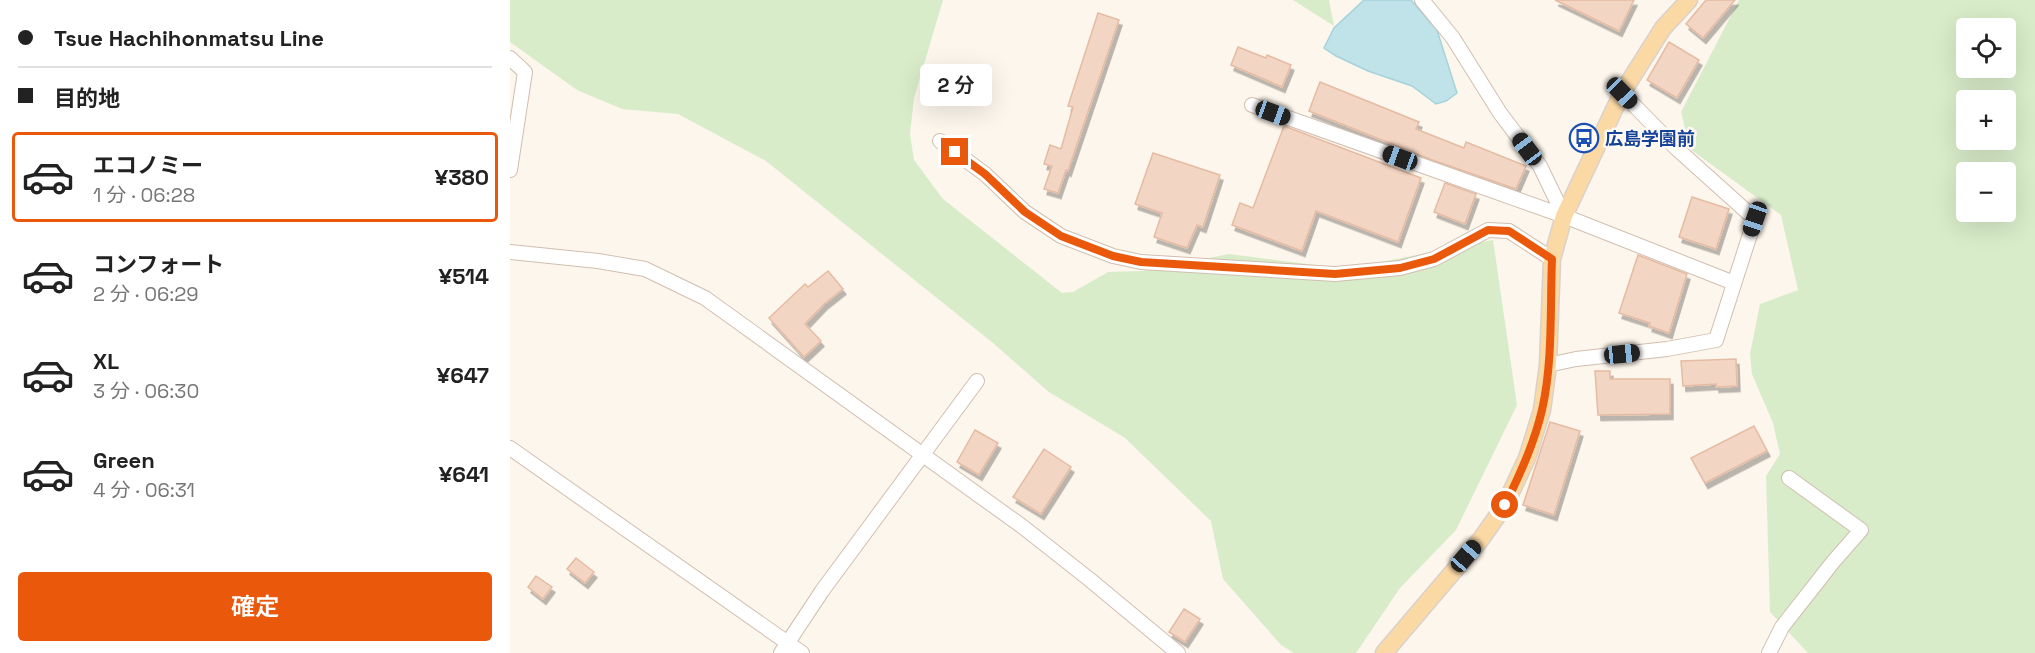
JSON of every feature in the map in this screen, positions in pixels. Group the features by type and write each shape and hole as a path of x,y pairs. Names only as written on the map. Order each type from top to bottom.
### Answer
{"main road":[{"path":"1385,653 1481,539 1505,505 1527,458 1542,410 1548,365 1552,259 1564,216 1622,93 1663,28 1689,0"}],"street":[{"path":"1422,0 1453,38 1500,113 1540,166 1564,216"},
{"path":"510,58 525,72 510,170"},
{"path":"1548,365 1576,359 1667,349 1716,340 1755,219 1676,148 1622,93"},
{"path":"1252,105 1564,216 1734,283"},
{"path":"940,141 985,174 1025,212 1061,236 1113,256 1141,262 1335,274 1400,268 1434,259 1488,230 1509,231 1552,259"},
{"path":"510,252 598,261 645,269 705,298 1023,527 1178,653"},
{"path":"785,648 822,591 977,381"},
{"path":"510,448 785,648 802,653"},
{"path":"1769,653 1782,627 1861,530 1789,478"}],"green space":[{"path":"510,0 943,0 914,98 910,134 914,160 943,199 1062,293 1073,292 1108,272 1143,271 1229,254 1346,269 1493,240 1517,405 1456,530 1400,588 1356,653 1294,653 1281,645 1223,579 1211,521 1125,438 1049,392 993,343 766,161 678,114 622,109 577,90 510,42"},
{"path":"1293,0 1329,0 1334,26"},
{"path":"1739,0 2035,0 2035,653 1808,653 1770,612 1766,476 1780,454 1773,423 1752,374 1750,354 1760,304 1798,290 1781,215 1690,149 1681,112"}],"water":[{"path":"1364,0 1411,0 1437,30 1457,93 1446,101 1436,104 1412,86 1368,71 1324,48 1334,28"}],"building":[{"path":"1555,0 1634,0 1619,31"},
{"path":"1706,0 1735,0 1703,38 1686,24"},
{"path":"1098,13 1119,20 1068,171 1066,170 1058,193 1044,189 1052,166 1044,164 1050,145 1061,149 1073,107 1068,106"},
{"path":"1669,42 1699,60 1677,98 1647,80"},
{"path":"1238,47 1291,65 1282,87 1231,65"},
{"path":"1320,82 1419,122 1416,129 1464,148 1466,142 1526,166 1516,189 1435,161 1309,111"},
{"path":"1284,126 1421,178 1398,242 1316,211 1302,251 1232,225 1240,203 1253,208"},
{"path":"1153,153 1220,175 1203,227 1197,225 1187,248 1154,237 1162,213 1135,204"},
{"path":"1445,183 1476,194 1465,224 1434,212"},
{"path":"1692,197 1729,209 1716,249 1679,237"},
{"path":"1638,255 1687,274 1669,333 1649,326 1650,323 1619,313"},
{"path":"828,271 843,289 824,304 805,324 821,341 804,357 769,318 805,284 808,287"},
{"path":"1736,359 1737,386 1716,387 1716,384 1683,386 1681,361"},
{"path":"1595,371 1610,371 1610,379 1670,379 1670,414 1598,415"},
{"path":"1550,422 1580,431 1554,515 1523,505"},
{"path":"1754,426 1767,451 1705,483 1691,458"},
{"path":"975,430 998,443 979,475 957,462"},
{"path":"1044,449 1071,467 1041,514 1013,497"},
{"path":"576,558 594,572 585,583 567,569"},
{"path":"536,576 552,587 543,599 528,587"},
{"path":"1184,609 1200,619 1185,642 1169,632"}],"place":[{"name":"広島学園前","path":"1584,138"}],"route":[{"path":"955,152 985,174 1025,212 1061,236 1113,256 1141,262 1335,274 1400,268 1434,259 1488,230 1509,231 1552,259 1548,365 1542,410 1527,458 1505,505"}]}
